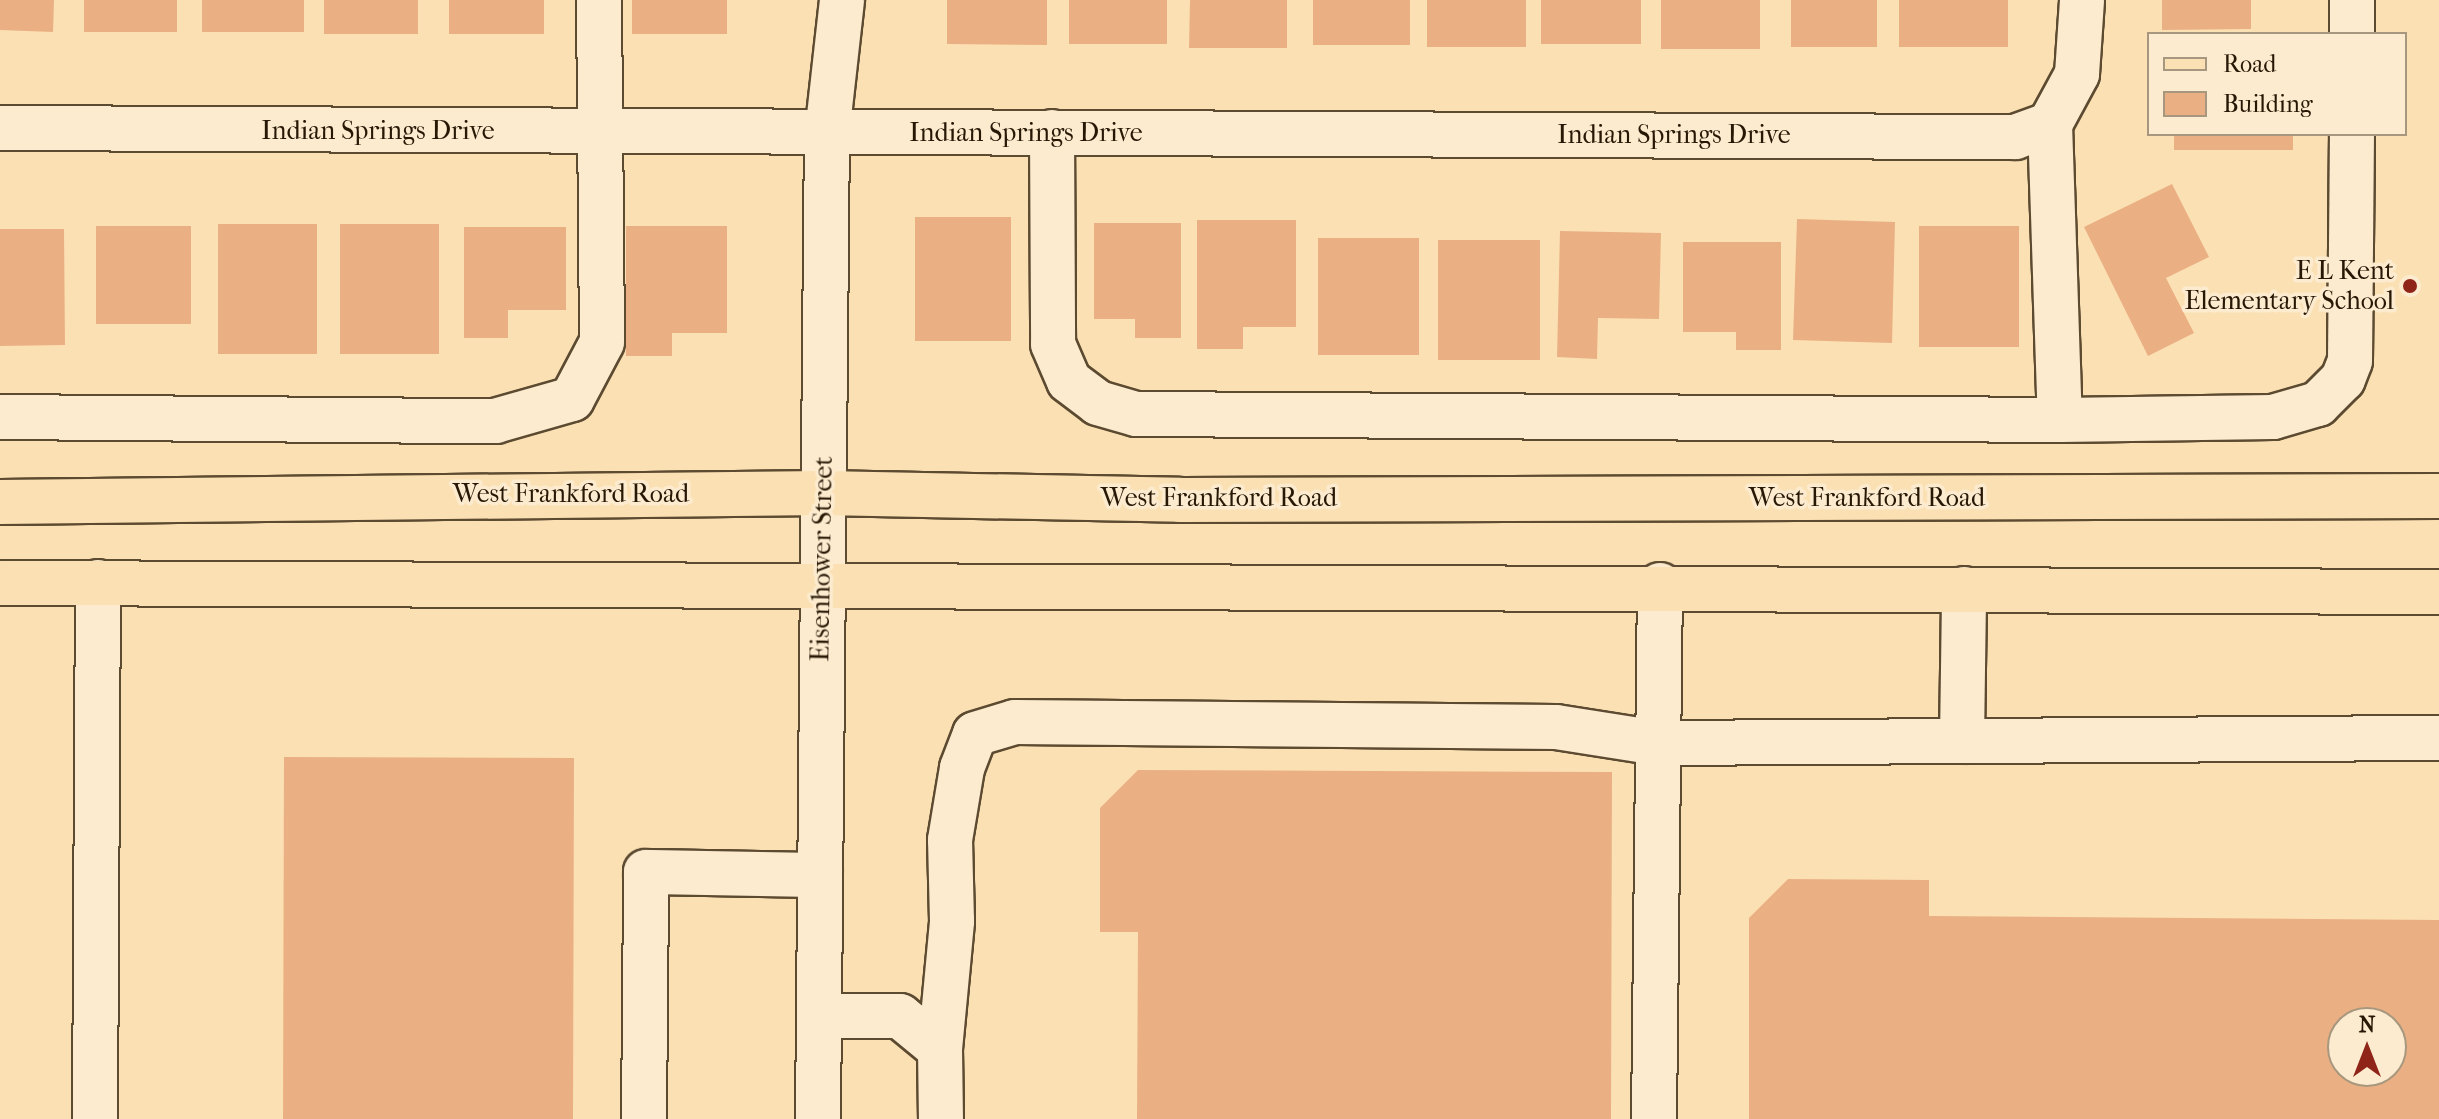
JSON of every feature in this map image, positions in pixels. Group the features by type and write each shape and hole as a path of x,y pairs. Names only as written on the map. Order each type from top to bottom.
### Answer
{"main road":[{"name":"West Frankford Road","path":"0,502 823,493 1180,500 2439,496"},
{"path":"0,583 821,588 1660,585 2439,592"}],"street":[{"path":"0,417 495,421 572,399 602,342 599,0"},
{"name":"Eisenhower Street","path":"818,1119 827,134 842,0"},
{"path":"2060,420 2050,124 2077,74 2082,0"},
{"path":"2352,0 2352,32"},
{"name":"Indian Springs Drive","path":"0,128 2015,137 2050,124"},
{"path":"1052,132 1053,344 1069,381 1110,407 1136,414 2060,420 2273,417 2318,404 2343,379 2350,361 2352,136"},
{"path":"95,1119 98,582"},
{"path":"1654,1119 1660,585"},
{"path":"1962,741 1964,589"},
{"path":"941,1119 940,1049 952,921 950,840 962,768 975,734 1015,722 1556,727 1658,743 2439,738"},
{"path":"644,1119 646,872 820,875"},
{"path":"819,1016 900,1016 940,1049"}],"building":[{"path":"0,0 54,0 53,32 0,30"},
{"path":"84,0 177,0 177,32 84,32"},
{"path":"202,0 304,0 304,32 202,32"},
{"path":"324,0 418,0 418,34 324,34"},
{"path":"449,0 544,0 544,34 449,34"},
{"path":"632,0 727,0 727,34 632,34"},
{"path":"947,0 1047,0 1047,45 947,44"},
{"path":"1069,0 1167,0 1167,44 1069,44"},
{"path":"1190,0 1287,0 1287,48 1189,48"},
{"path":"1313,0 1410,0 1410,45 1313,45"},
{"path":"1427,0 1526,0 1526,47 1427,47"},
{"path":"1541,0 1641,0 1641,44 1541,44"},
{"path":"1661,0 1760,0 1760,49 1661,49"},
{"path":"1791,0 1877,0 1877,47 1791,47"},
{"path":"1899,0 2008,0 2008,47 1899,47"},
{"path":"2162,0 2251,0 2251,29 2162,30"},
{"path":"2174,136 2293,136 2293,150 2174,150"},
{"path":"2172,184 2209,257 2166,278 2194,333 2148,356 2084,227"},
{"path":"915,217 1011,217 1011,341 915,341"},
{"path":"1797,219 1895,222 1892,343 1793,340"},
{"path":"1197,220 1296,220 1296,327 1243,327 1243,349 1197,349"},
{"path":"1094,223 1181,223 1181,338 1135,338 1135,319 1094,319"},
{"path":"218,224 317,224 317,354 218,354"},
{"path":"340,224 439,224 439,354 340,354"},
{"path":"96,226 191,226 191,324 96,324"},
{"path":"626,226 727,226 727,333 672,333 672,356 626,356"},
{"path":"1919,226 2019,226 2019,347 1919,347"},
{"path":"464,227 566,227 566,310 508,310 508,338 464,338"},
{"path":"0,229 64,229 65,345 0,346"},
{"path":"1560,231 1661,233 1659,319 1598,318 1597,359 1557,357"},
{"path":"1318,238 1419,238 1419,355 1318,355"},
{"path":"1438,240 1540,240 1540,360 1438,360"},
{"path":"1683,242 1781,242 1781,350 1736,350 1736,332 1683,332"},
{"path":"284,757 574,758 573,1119 283,1119"},
{"path":"1138,770 1612,772 1611,1119 1137,1119 1138,932 1100,932 1100,808"},
{"path":"1788,879 1929,880 1929,916 2439,920 2439,1119 1749,1119 1749,918"}],"place":[{"name":"E L Kent Elementary School","path":"2410,286"}]}
